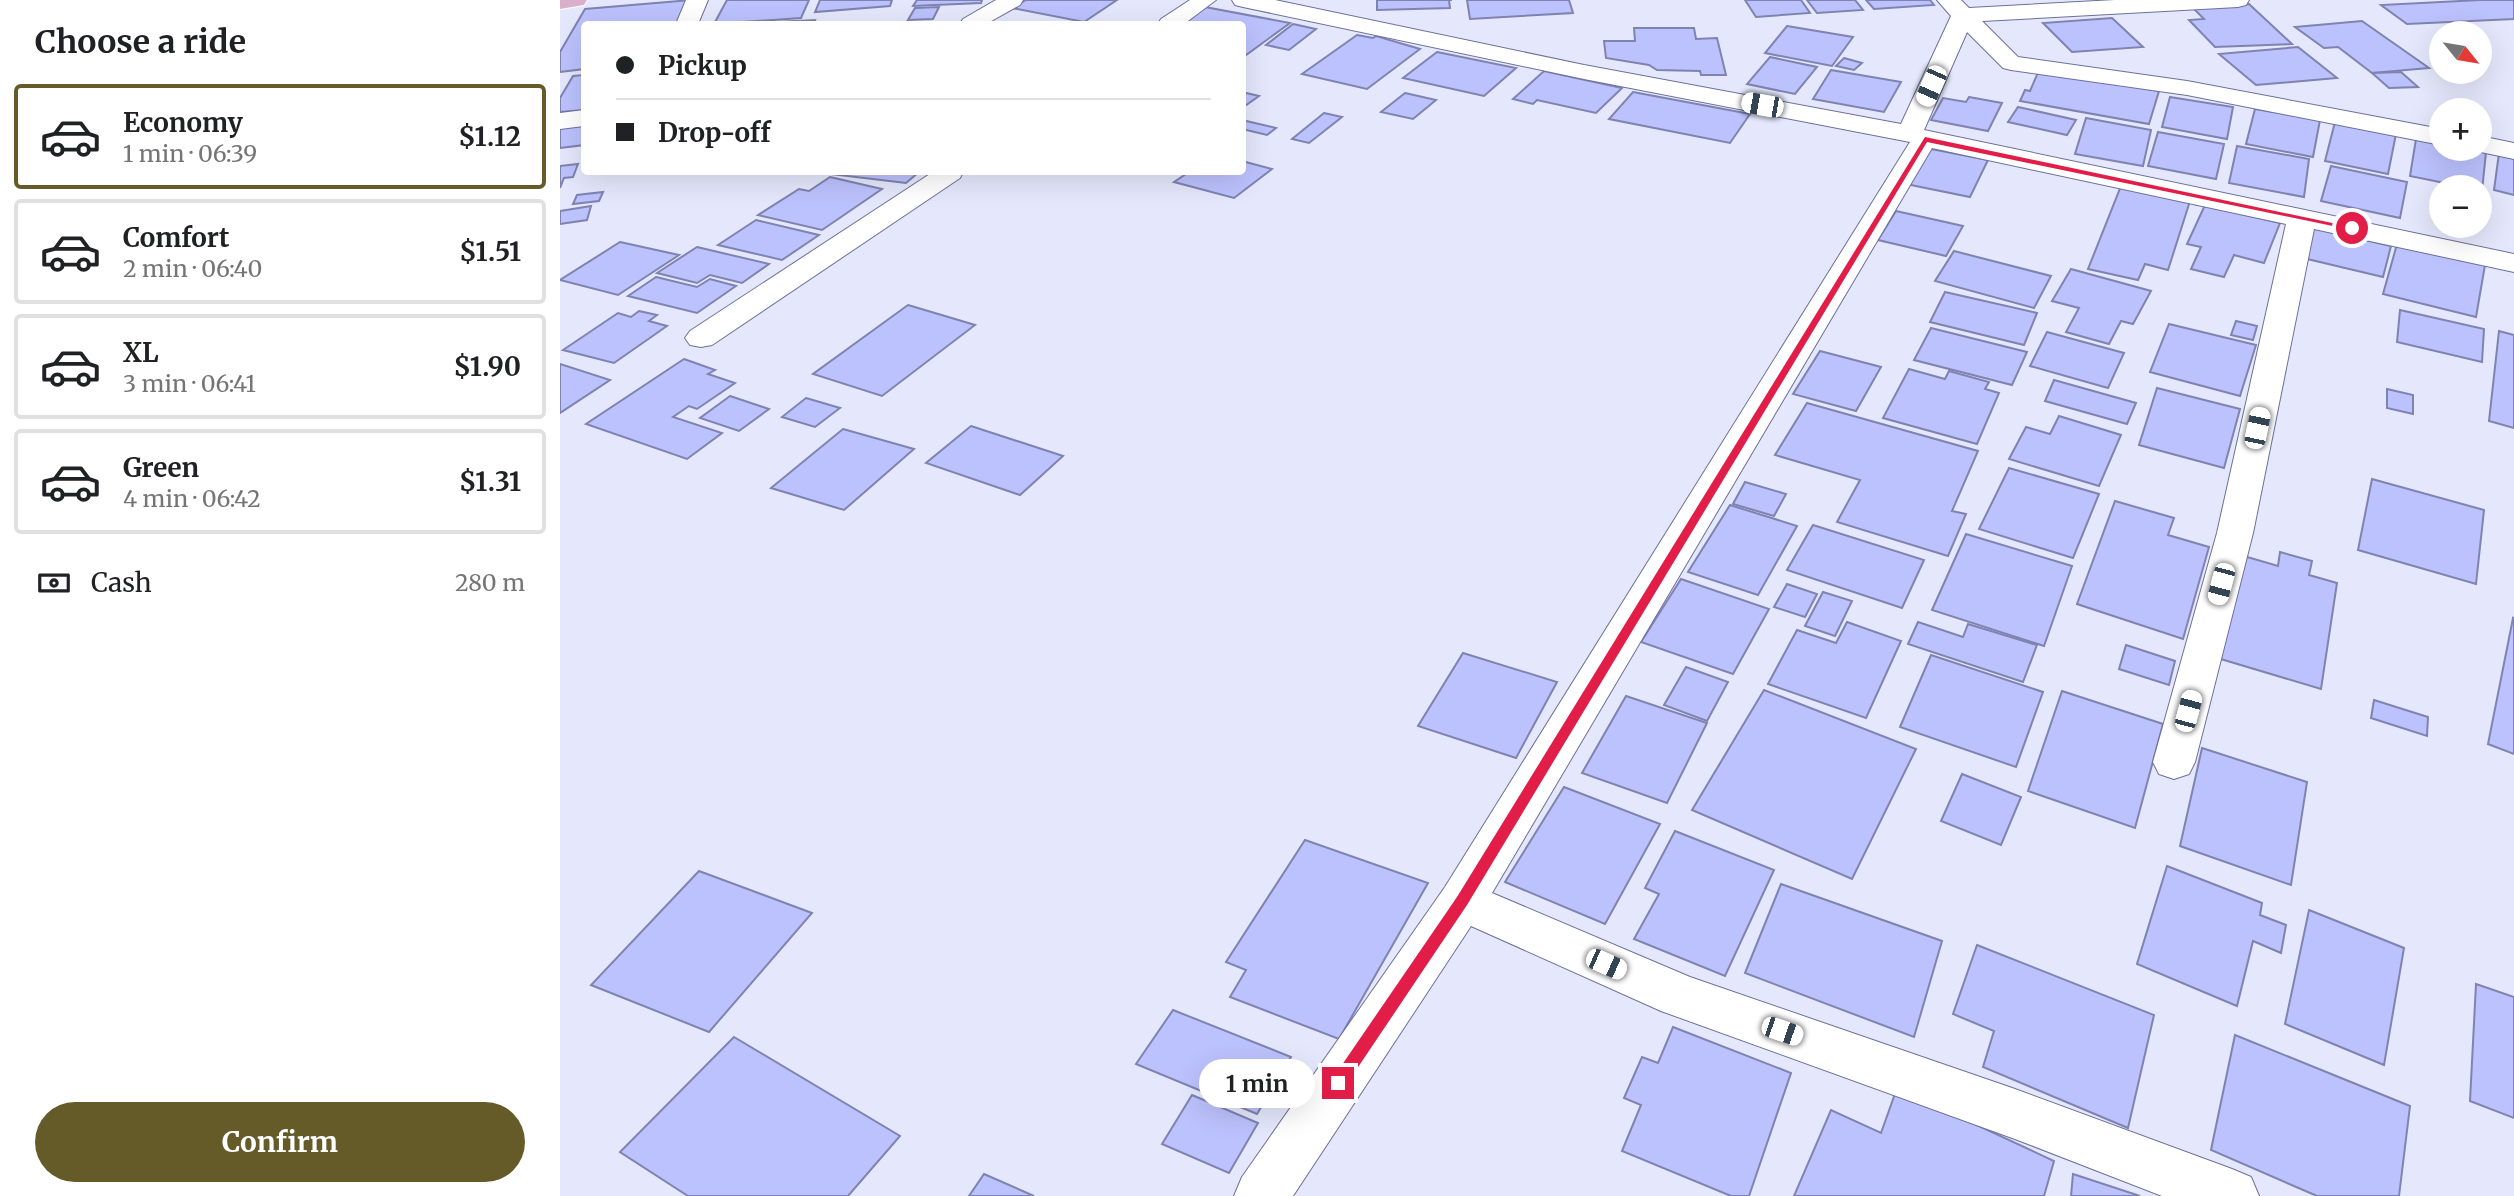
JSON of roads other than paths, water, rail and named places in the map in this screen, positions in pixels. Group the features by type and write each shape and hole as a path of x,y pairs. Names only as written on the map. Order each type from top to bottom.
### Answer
{"main road":[{"path":"560,2 576,0"}],"street":[{"path":"688,21 697,0"},
{"path":"976,21 1012,0"},
{"path":"1174,21 1206,0"},
{"path":"1243,0 1584,72 1917,136 2514,262"},
{"path":"1955,8 2238,0"},
{"path":"1261,1196 1462,901 1917,136 1955,8"},
{"path":"1955,8 2011,64 2186,88 2429,135"},
{"path":"560,121 581,118"},
{"path":"2492,146 2514,151"},
{"path":"701,338 946,175"},
{"path":"2175,762 2235,533 2302,217"},
{"path":"1462,901 1678,995 2015,1114 2232,1196"}]}
